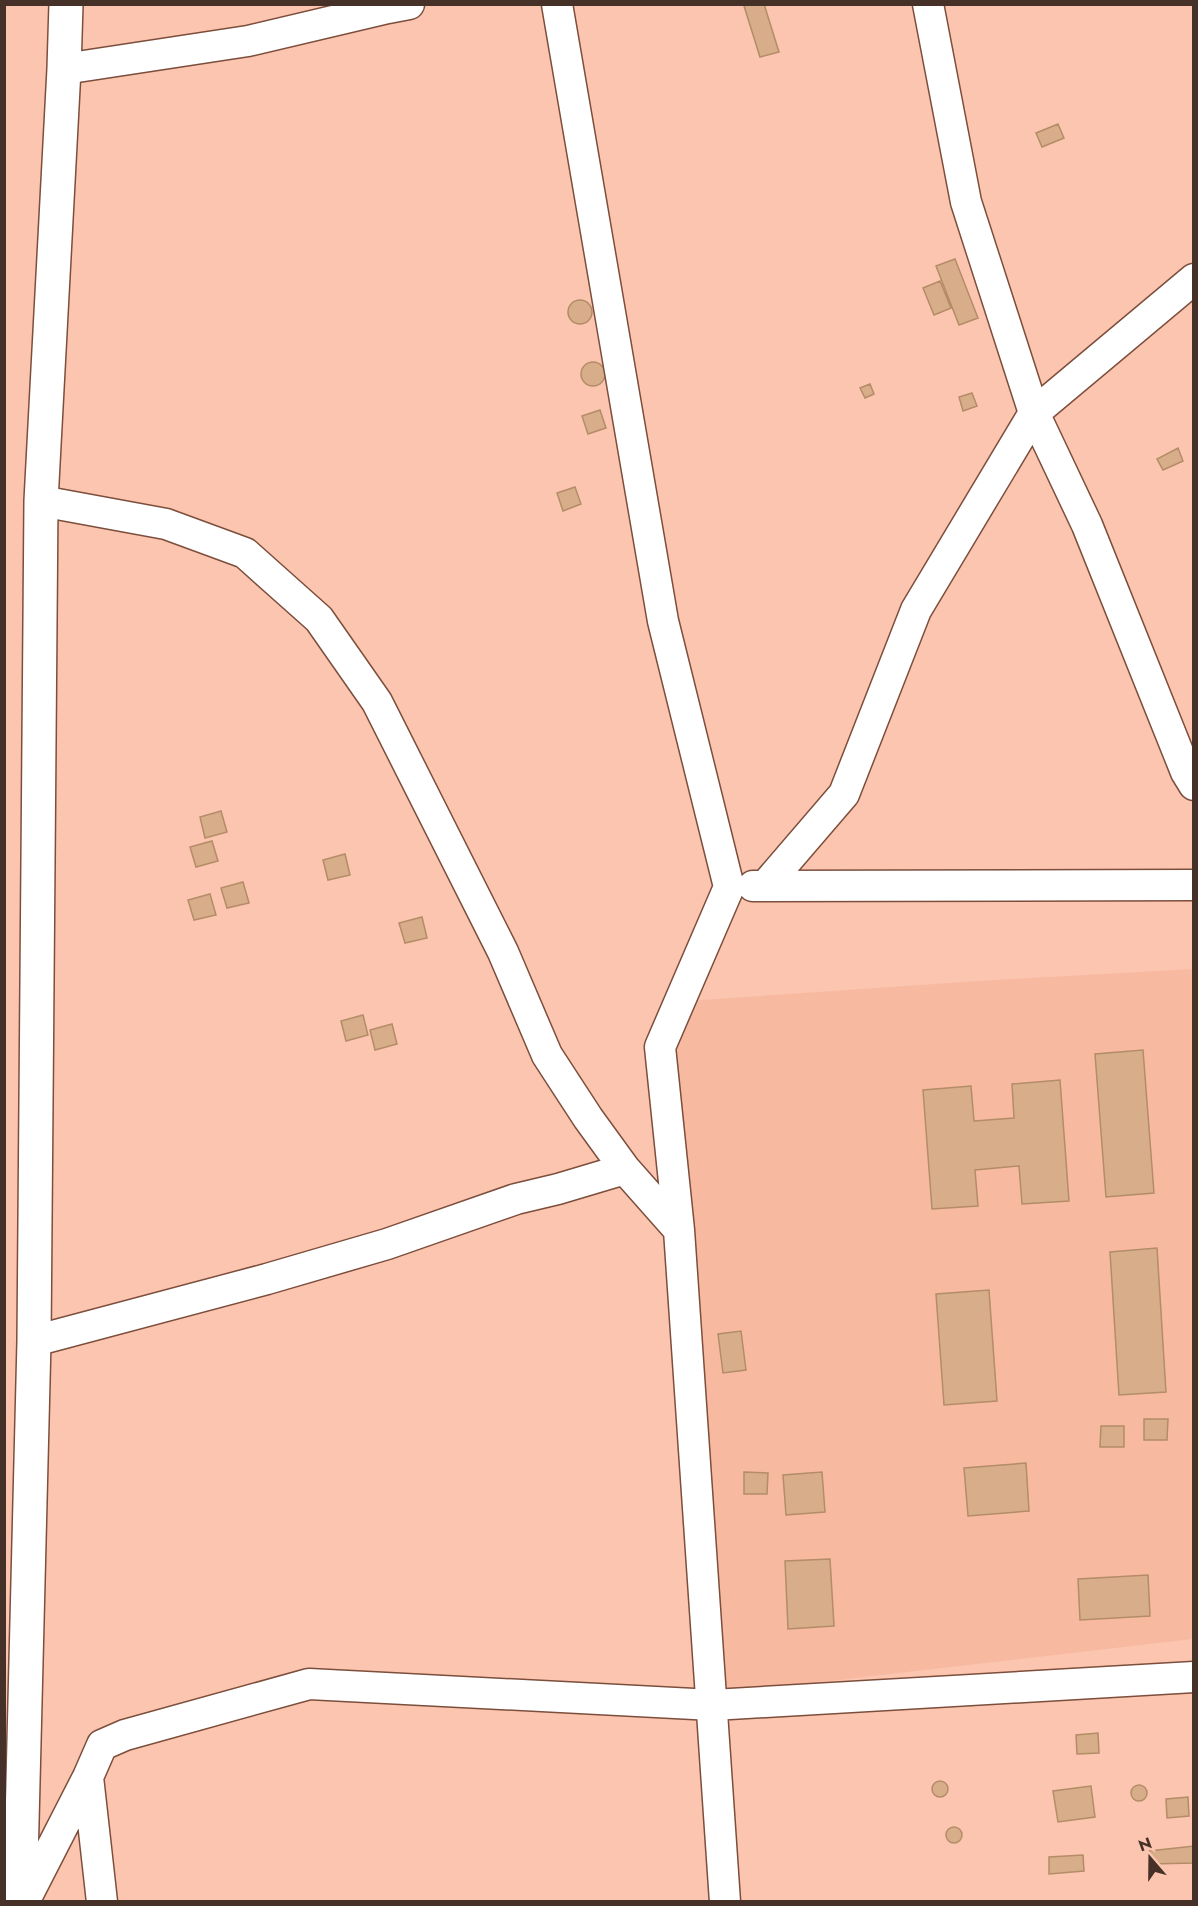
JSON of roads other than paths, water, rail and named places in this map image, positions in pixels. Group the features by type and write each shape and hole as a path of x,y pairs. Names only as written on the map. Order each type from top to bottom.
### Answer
{"main road":[{"path":"22,1902 34,1341 41,501 66,4"}],"street":[{"path":"64,69 248,41 409,4"},
{"path":"557,4 663,621 729,886 660,1047 679,1230 713,1706 724,1902"},
{"path":"928,4 966,202 1034,413 1087,525 1186,772 1194,785"},
{"path":"765,886 844,794 916,610 1034,413 1194,279"},
{"path":"41,501 166,524 245,553 319,619 377,702 503,952 547,1055 625,1169 679,1230"},
{"path":"729,886 1194,885"},
{"path":"34,1341 267,1279 376,1247 516,1199 625,1169"},
{"path":"22,1902 88,1777 102,1745 125,1734 309,1684 713,1706 1194,1677"},
{"path":"88,1777 102,1902"}]}
